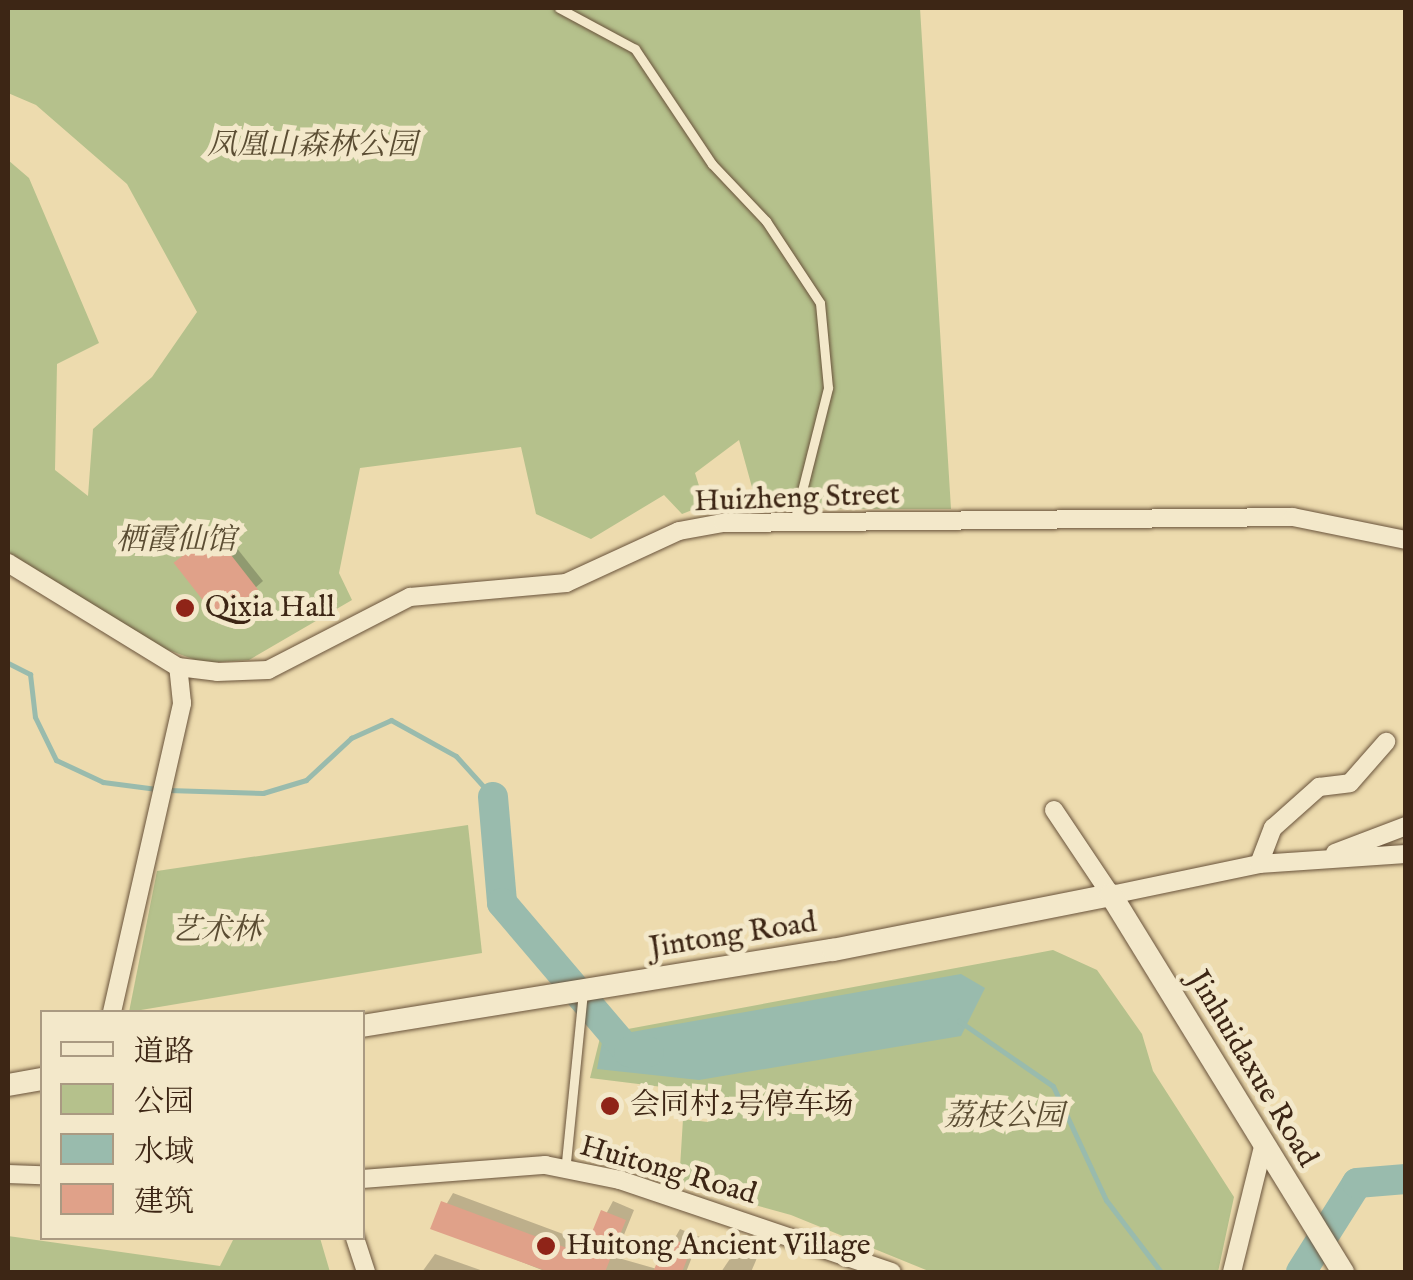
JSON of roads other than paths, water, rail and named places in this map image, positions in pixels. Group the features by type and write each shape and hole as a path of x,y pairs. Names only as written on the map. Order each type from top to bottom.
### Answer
{"street":[{"name":"Huizheng Street","path":"8,563 178,667 268,670 410,598 566,583 678,531 794,522 1292,517 1406,540"},
{"path":"112,1010 182,704 178,667"},
{"path":"1259,864 1273,828 1319,786 1350,782 1386,742"},
{"path":"1054,810 1111,895 1259,864 1406,854"},
{"path":"1316,860 1406,826"},
{"name":"Jintong Road","path":"365,1026 609,986 1111,895"},
{"name":"Jinhuidaxue Road","path":"1111,895 1284,1182 1340,1267"},
{"path":"8,1085 40,1079"},
{"path":"1232,1272 1263,1147"},
{"name":"Huitong Road","path":"365,1179 546,1165 620,1180 892,1272"},
{"path":"8,1174 40,1175"},
{"path":"356,1240 366,1272"}],"lane":[{"path":"559,8 635,49 712,164 766,221 820,304 828,388 794,522"},
{"path":"566,1162 583,990"}],"water":[{"path":"961,974 985,988 961,1036 699,1080 597,1069 603,1037"}],"waterway":[{"path":"8,663 30,674 35,717 56,760 103,782 157,789"},
{"path":"168,790 263,793 306,780 351,738 391,720 456,756 493,797"},
{"path":"493,797 502,903 629,1052 649,1052"},
{"path":"959,1021 1053,1086 1106,1200 1161,1272"},
{"path":"1301,1272 1357,1183 1406,1179"}],"place":[{"name":"Qixia Hall","path":"185,608"},
{"name":"会同村2号停车场","path":"610,1106"},
{"name":"Huitong Ancient Village","path":"546,1246"}],"park label":[{"name":"凤凰山森林公园","path":"312,146"},
{"name":"栖霞仙馆","path":"176,541"},
{"name":"艺术林","path":"216,931"},
{"name":"荔枝公园","path":"1004,1117"}]}
